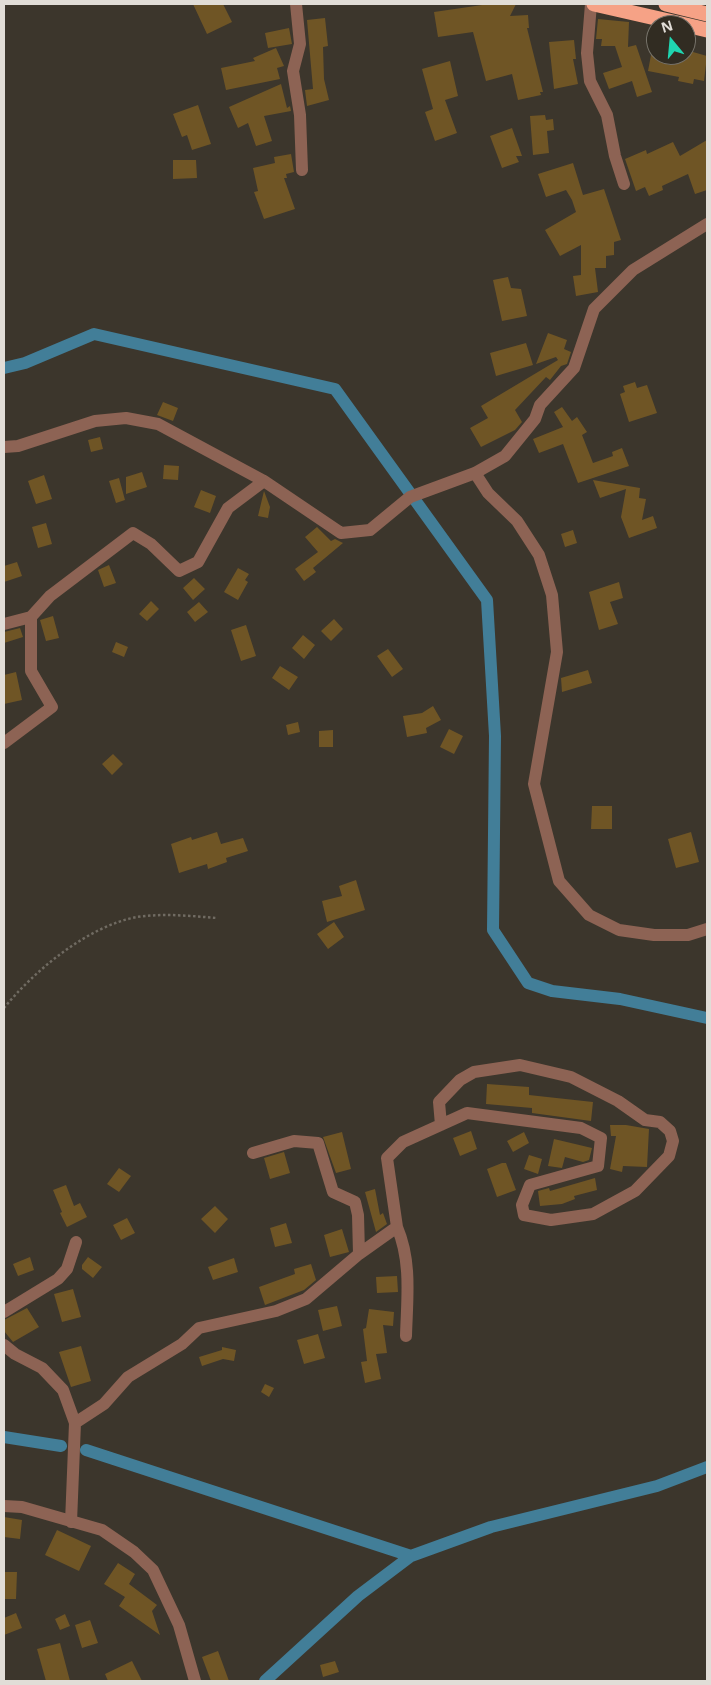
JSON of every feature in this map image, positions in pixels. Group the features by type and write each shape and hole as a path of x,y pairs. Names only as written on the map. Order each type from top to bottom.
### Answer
{"highway":[{"path":"593,4 646,16"},
{"path":"666,4 707,14"}],"street":[{"path":"296,4 300,44 293,71 300,116 302,170"},
{"path":"593,4 587,52 590,81 607,116 615,156 624,184"},
{"path":"4,447 18,446 95,421 126,418 158,424 264,481 341,533 370,530 410,497 475,473 505,456 535,419 540,405 574,368 594,309 633,270 707,224"},
{"path":"475,473 488,493 517,521 539,555 552,595 557,652 534,784 559,881 590,916 619,930 654,935 688,935 707,929"},
{"path":"4,624 31,617 50,596 133,533 151,544 179,571 198,562 228,508 264,481"},
{"path":"4,743 52,707 31,671 31,617"},
{"path":"406,1336 408,1271 404,1242 397,1227 387,1158 402,1142 441,1125 467,1113 581,1128 601,1138 598,1166 530,1185 522,1205 524,1215 551,1220 593,1214 635,1191 669,1156 673,1141 670,1131 660,1122 645,1120 618,1101 571,1077 520,1066 474,1072 460,1080 439,1102 441,1125"},
{"path":"253,1153 294,1141 318,1143 333,1192 354,1202 358,1215 359,1254"},
{"path":"75,1423 104,1404 128,1376 182,1344 198,1328 276,1311 306,1299 359,1254 397,1227"},
{"path":"4,1312 58,1279 66,1269 76,1242"},
{"path":"4,1345 15,1354 42,1368 64,1390 75,1423 71,1522"},
{"path":"4,1506 22,1507 102,1530 134,1552 153,1570 179,1626 195,1681"}],"path":[{"path":"4,1008 24,983 92,934 136,918 165,914 218,918"}],"building":[{"path":"193,4 223,4 232,22 207,34"},
{"path":"489,4 516,4 510,16 528,15 529,28 527,28 543,92 540,92 541,95 518,100 512,74 486,81 473,32 438,37 434,12"},
{"path":"325,18 328,46 323,47 324,79 329,100 307,106 305,90 313,89 307,20"},
{"path":"598,19 629,22 628,47 636,45 652,92 637,97 632,81 609,89 603,73 622,67 615,46 601,46 602,39 596,39"},
{"path":"289,28 292,44 268,48 265,33"},
{"path":"574,40 576,59 573,59 578,84 554,89 549,42"},
{"path":"276,48 284,66 277,68 280,79 226,90 221,68 255,61 253,58"},
{"path":"696,53 707,56 704,81 694,79 693,84 678,81 679,77 648,71 649,65 696,65"},
{"path":"450,61 458,96 445,100 457,133 435,141 425,112 433,109 422,69"},
{"path":"281,84 287,108 290,106 291,111 264,116 272,141 256,146 248,123 238,128 229,107"},
{"path":"198,105 211,144 192,150 187,135 182,137 173,114"},
{"path":"545,115 546,120 553,119 554,130 547,131 549,153 533,155 530,116"},
{"path":"512,128 522,156 516,156 519,162 502,168 490,136"},
{"path":"707,140 707,190 695,194 688,174 662,186 663,190 649,196 645,187 636,191 625,159 646,150 647,154 673,142 680,156"},
{"path":"291,154 294,172 286,174 287,178 284,178 295,209 264,219 254,192 258,191 253,168 275,163 274,157"},
{"path":"173,160 196,160 197,178 173,179"},
{"path":"573,163 583,195 604,189 621,240 614,242 614,255 606,256 606,268 595,268 598,292 576,296 573,276 581,275 581,245 560,256 545,230 576,212 566,190 546,197 538,174"},
{"path":"508,277 511,288 521,289 527,316 502,321 493,280"},
{"path":"548,333 567,340 564,349 571,352 567,364 561,366 550,380 546,377 515,410 522,422 515,430 481,447 470,428 488,418 481,406 558,360 556,357 536,364"},
{"path":"526,343 533,365 496,376 490,353"},
{"path":"635,382 637,388 647,385 657,413 629,422 620,394 625,392 623,386"},
{"path":"163,402 178,408 173,421 157,415"},
{"path":"562,407 572,421 577,417 587,432 582,435 593,463 613,456 612,452 622,448 629,466 578,483 563,444 539,453 533,439 563,427 554,412"},
{"path":"100,437 103,449 91,452 88,440"},
{"path":"164,465 179,466 178,480 163,479"},
{"path":"142,472 147,487 126,494 126,477"},
{"path":"44,475 52,499 36,504 28,481"},
{"path":"119,478 125,500 116,503 109,481"},
{"path":"593,480 640,488 639,498 646,499 642,520 653,516 657,528 629,538 621,517 626,489 600,498"},
{"path":"201,490 216,496 210,513 194,507"},
{"path":"264,491 270,507 268,518 258,516"},
{"path":"46,523 52,544 38,548 32,527"},
{"path":"317,527 331,541 335,539 343,543 313,568 316,572 304,581 295,569 318,552 305,537"},
{"path":"573,530 577,543 565,547 561,534"},
{"path":"17,562 22,576 4,582 4,566"},
{"path":"109,565 116,583 104,587 98,570"},
{"path":"238,568 249,574 245,580 248,582 238,600 224,592"},
{"path":"194,578 205,589 193,600 183,588"},
{"path":"619,582 623,598 610,602 618,624 599,630 589,592"},
{"path":"151,601 159,609 147,621 139,614"},
{"path":"199,602 208,612 195,622 187,612"},
{"path":"53,616 59,638 46,641 40,620"},
{"path":"334,619 343,629 331,641 321,631"},
{"path":"246,625 256,656 241,661 231,630"},
{"path":"20,628 23,637 4,643 4,632"},
{"path":"303,635 315,645 304,659 292,648"},
{"path":"116,642 128,647 124,657 112,652"},
{"path":"388,649 403,669 392,677 377,656"},
{"path":"280,666 298,677 289,690 272,678"},
{"path":"588,670 592,683 562,692 561,678"},
{"path":"16,672 22,700 4,704 4,675"},
{"path":"433,706 441,720 426,728 427,733 407,737 403,716 422,713"},
{"path":"298,722 300,732 288,735 286,725"},
{"path":"449,729 463,736 454,754 440,747"},
{"path":"333,730 333,747 319,747 319,731"},
{"path":"113,754 123,764 112,775 102,764"},
{"path":"592,806 612,806 612,829 591,829"},
{"path":"217,832 221,844 243,838 248,851 226,858 227,862 208,869 207,864 179,873 171,844 191,837 192,840"},
{"path":"691,832 699,862 676,868 668,839"},
{"path":"356,880 365,910 327,922 322,901 342,896 339,886"},
{"path":"334,922 344,937 328,949 317,934"},
{"path":"487,1084 529,1087 529,1095 593,1102 591,1121 532,1113 532,1108 486,1104"},
{"path":"610,1125 626,1125 649,1129 647,1167 623,1166 622,1172 610,1169 616,1136 611,1136"},
{"path":"471,1131 477,1149 460,1156 453,1138"},
{"path":"342,1132 351,1169 336,1173 323,1137"},
{"path":"524,1132 529,1143 513,1152 507,1141"},
{"path":"554,1139 592,1148 589,1160 583,1162 565,1157 562,1168 548,1166"},
{"path":"284,1152 290,1173 270,1179 264,1158"},
{"path":"529,1155 542,1159 538,1174 524,1169"},
{"path":"506,1163 516,1190 497,1197 487,1169"},
{"path":"119,1168 131,1176 119,1192 107,1184"},
{"path":"595,1178 597,1190 574,1196 575,1199 562,1204 540,1206 538,1191 549,1188 550,1191"},
{"path":"66,1185 74,1206 80,1203 87,1217 67,1227 60,1213 62,1212 53,1190"},
{"path":"375,1189 380,1215 383,1213 387,1224 376,1232 365,1192"},
{"path":"215,1206 228,1219 215,1233 201,1219"},
{"path":"127,1218 135,1233 121,1240 113,1225"},
{"path":"286,1223 292,1243 275,1247 270,1228"},
{"path":"342,1229 349,1252 330,1257 324,1235"},
{"path":"30,1257 34,1270 18,1276 13,1264"},
{"path":"88,1257 102,1267 93,1278 82,1269 82,1265"},
{"path":"234,1258 238,1272 213,1280 208,1267"},
{"path":"311,1264 316,1280 304,1290 265,1305 259,1287 295,1274 294,1269"},
{"path":"397,1276 398,1292 377,1293 376,1277"},
{"path":"73,1289 81,1317 62,1322 54,1294"},
{"path":"337,1306 342,1326 323,1331 318,1310"},
{"path":"27,1308 39,1327 13,1342 4,1331 4,1320"},
{"path":"369,1309 394,1312 393,1326 383,1325 387,1353 376,1354 381,1379 365,1383 361,1362 367,1361 363,1329 366,1328"},
{"path":"318,1334 325,1358 304,1364 297,1340"},
{"path":"81,1346 91,1381 71,1387 59,1352"},
{"path":"222,1347 236,1350 234,1361 223,1359 202,1366 199,1357 222,1350"},
{"path":"265,1384 274,1388 269,1397 261,1392"},
{"path":"4,1517 22,1520 20,1539 4,1537"},
{"path":"57,1530 91,1546 79,1571 45,1555"},
{"path":"118,1563 135,1574 129,1584 157,1605 152,1611 160,1635 119,1606 125,1597 104,1584"},
{"path":"4,1572 17,1572 16,1599 4,1599"},
{"path":"16,1613 22,1628 4,1635 4,1618"},
{"path":"65,1614 70,1626 60,1630 55,1619"},
{"path":"90,1620 98,1643 82,1648 75,1625"},
{"path":"60,1643 70,1681 46,1681 37,1649"},
{"path":"218,1651 229,1681 211,1681 202,1657"},
{"path":"132,1661 142,1681 108,1681 105,1674"},
{"path":"335,1661 339,1672 323,1677 320,1665"}],"waterway":[{"path":"4,368 25,363 94,334 335,389 487,600 495,736 493,930 528,983 552,991 620,999 707,1018"},
{"path":"4,1437 61,1446"},
{"path":"86,1450 411,1556"},
{"path":"265,1681 358,1596 411,1556 491,1527 657,1486 707,1467"}]}
